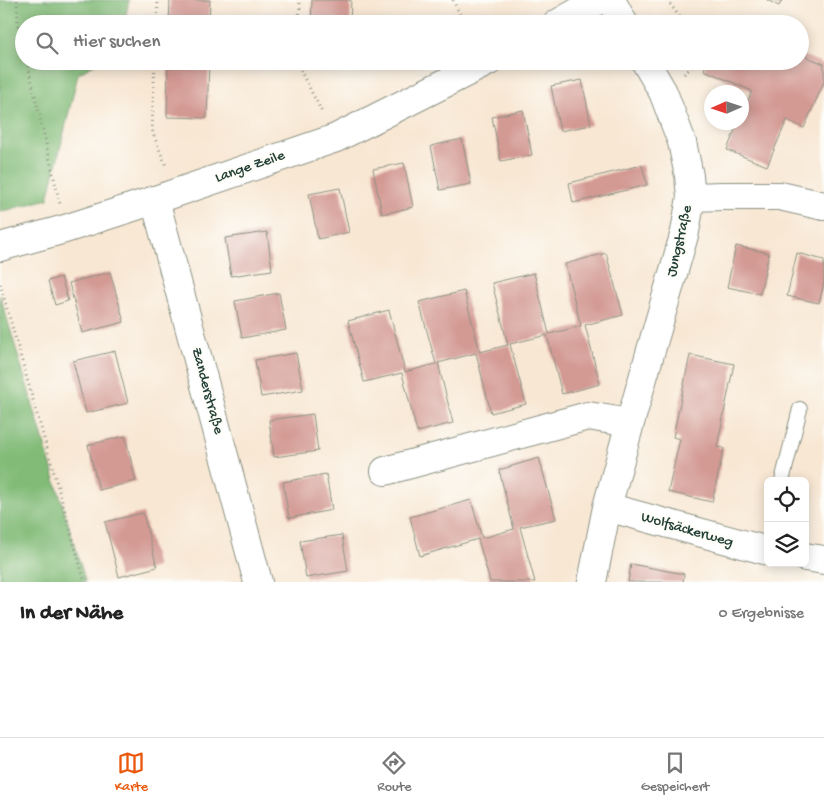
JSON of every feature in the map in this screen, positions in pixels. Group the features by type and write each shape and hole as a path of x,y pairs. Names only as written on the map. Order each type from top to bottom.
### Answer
{"street":[{"path":"573,15 599,0"},
{"path":"611,0 619,15"},
{"name":"Lange Zeile","path":"0,247 65,229 167,196 336,138 471,70"},
{"name":"Jungstraße","path":"592,582 607,507 685,232 690,197 682,142 663,92 650,70"},
{"name":"Zanderstraße","path":"167,196 258,582"},
{"path":"690,197 780,196 824,206"},
{"path":"385,471 588,416 630,423"},
{"name":"Wolfsäckerweg","path":"607,507 764,546"},
{"path":"809,558 824,560"}],"lane":[{"path":"783,477 800,409"}],"path":[{"path":"17,0 18,15"},
{"path":"157,15 158,0"},
{"path":"299,15 300,0"},
{"path":"453,0 460,15"},
{"path":"666,0 677,15"},
{"path":"29,70 65,229"},
{"path":"155,70 152,126 167,196"},
{"path":"300,70 336,138"},
{"path":"0,284 85,582"}],"green space":[{"path":"0,0 129,0 126,15 15,15 15,70 85,70 78,74 48,199 0,212"},
{"path":"0,295 85,580 85,582 0,582"}],"building":[{"path":"170,0 210,0 209,15 169,15"},
{"path":"312,0 351,0 350,15 311,15"},
{"path":"767,0 782,0 779,6"},
{"path":"809,58 824,64 824,82 804,128 787,120 767,166 727,150 735,130 749,130 749,98 752,91 749,90 749,85 738,85 704,70 809,70"},
{"path":"168,70 209,70 207,118 167,117"},
{"path":"582,80 591,125 560,131 551,86"},
{"path":"523,110 532,155 501,161 492,117"},
{"path":"462,139 471,184 440,190 431,146"},
{"path":"404,163 413,207 382,214 373,169"},
{"path":"642,165 647,185 573,203 569,183"},
{"path":"340,188 349,232 318,239 309,194"},
{"path":"267,232 272,270 231,276 225,238"},
{"path":"736,246 769,253 760,294 727,287"},
{"path":"606,253 623,315 585,325 600,384 562,394 547,335 510,344 526,404 491,413 476,353 438,363 453,423 417,432 402,373 364,382 348,321 389,310 405,372 436,364 419,302 464,291 480,352 508,345 492,283 534,273 549,334 581,326 565,264"},
{"path":"797,253 824,260 824,283 819,303 787,296"},
{"path":"110,272 124,322 82,333 69,283"},
{"path":"61,277 68,301 55,305 48,281"},
{"path":"279,293 286,330 242,338 235,301"},
{"path":"115,351 128,403 86,413 73,361"},
{"path":"296,353 303,390 261,397 255,360"},
{"path":"690,355 734,364 717,447 724,448 712,502 668,492 680,439 673,437"},
{"path":"313,414 318,451 274,457 269,420"},
{"path":"125,436 136,481 99,490 88,445"},
{"path":"539,458 556,519 520,527 535,582 490,582 478,539 420,556 410,517 471,500 482,538 514,529 499,470"},
{"path":"326,474 332,510 289,518 283,482"},
{"path":"143,513 157,567 119,577 105,522"},
{"path":"342,535 348,571 306,578 300,541"},
{"path":"631,564 684,574 683,582 628,582"}]}
